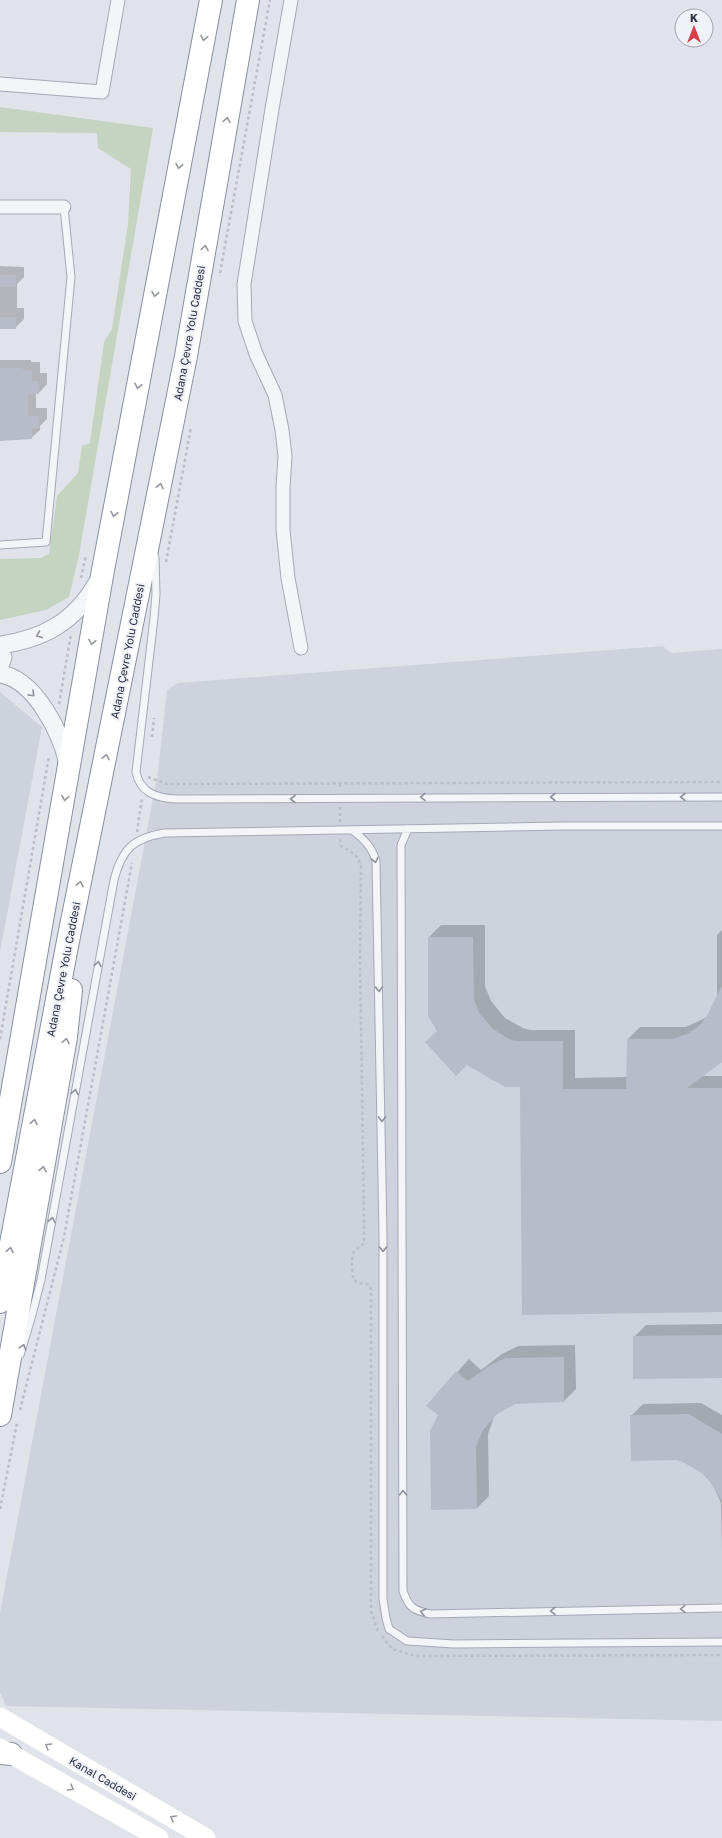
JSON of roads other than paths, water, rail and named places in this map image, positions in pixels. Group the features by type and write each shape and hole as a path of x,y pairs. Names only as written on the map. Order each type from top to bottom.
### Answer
{"highway":[{"path":"0,1162 103,570 211,0"},
{"name":"Adana Çevre Yolu Caddesi","path":"0,1302 68,941 186,356 248,0"},
{"path":"0,1412 70,1013 71,969 68,941"},
{"path":"0,1087 14,1029 36,962"}],"main road":[{"name":"Kanal Caddesi","path":"0,1717 206,1838"},
{"path":"4,1752 159,1838"}],"street":[{"path":"0,84 102,92 118,0"},
{"path":"291,0 244,284 245,321 256,354 275,395 282,430 285,456 283,530 288,578 301,648"},
{"path":"0,207 64,207"},
{"path":"0,645 32,638 63,622 74,614 88,598 103,570"},
{"path":"0,651 2,657 0,666"},
{"path":"0,674 7,675 26,688 49,714 64,749 69,771"}],"lane":[{"path":"0,545 46,542 71,277 64,207"},
{"path":"152,524 156,594 137,765 138,780 142,786 153,794 176,799 722,797"},
{"path":"0,1412 18,1363 41,1280 114,880 122,857 129,847 138,840 165,833 562,826 722,826"},
{"path":"408,828 401,845 403,1590 406,1601 412,1609 430,1614 722,1608"},
{"path":"352,830 363,838 373,852 376,861 383,1235 383,1599 389,1629 407,1641 454,1644 722,1642"}]}
